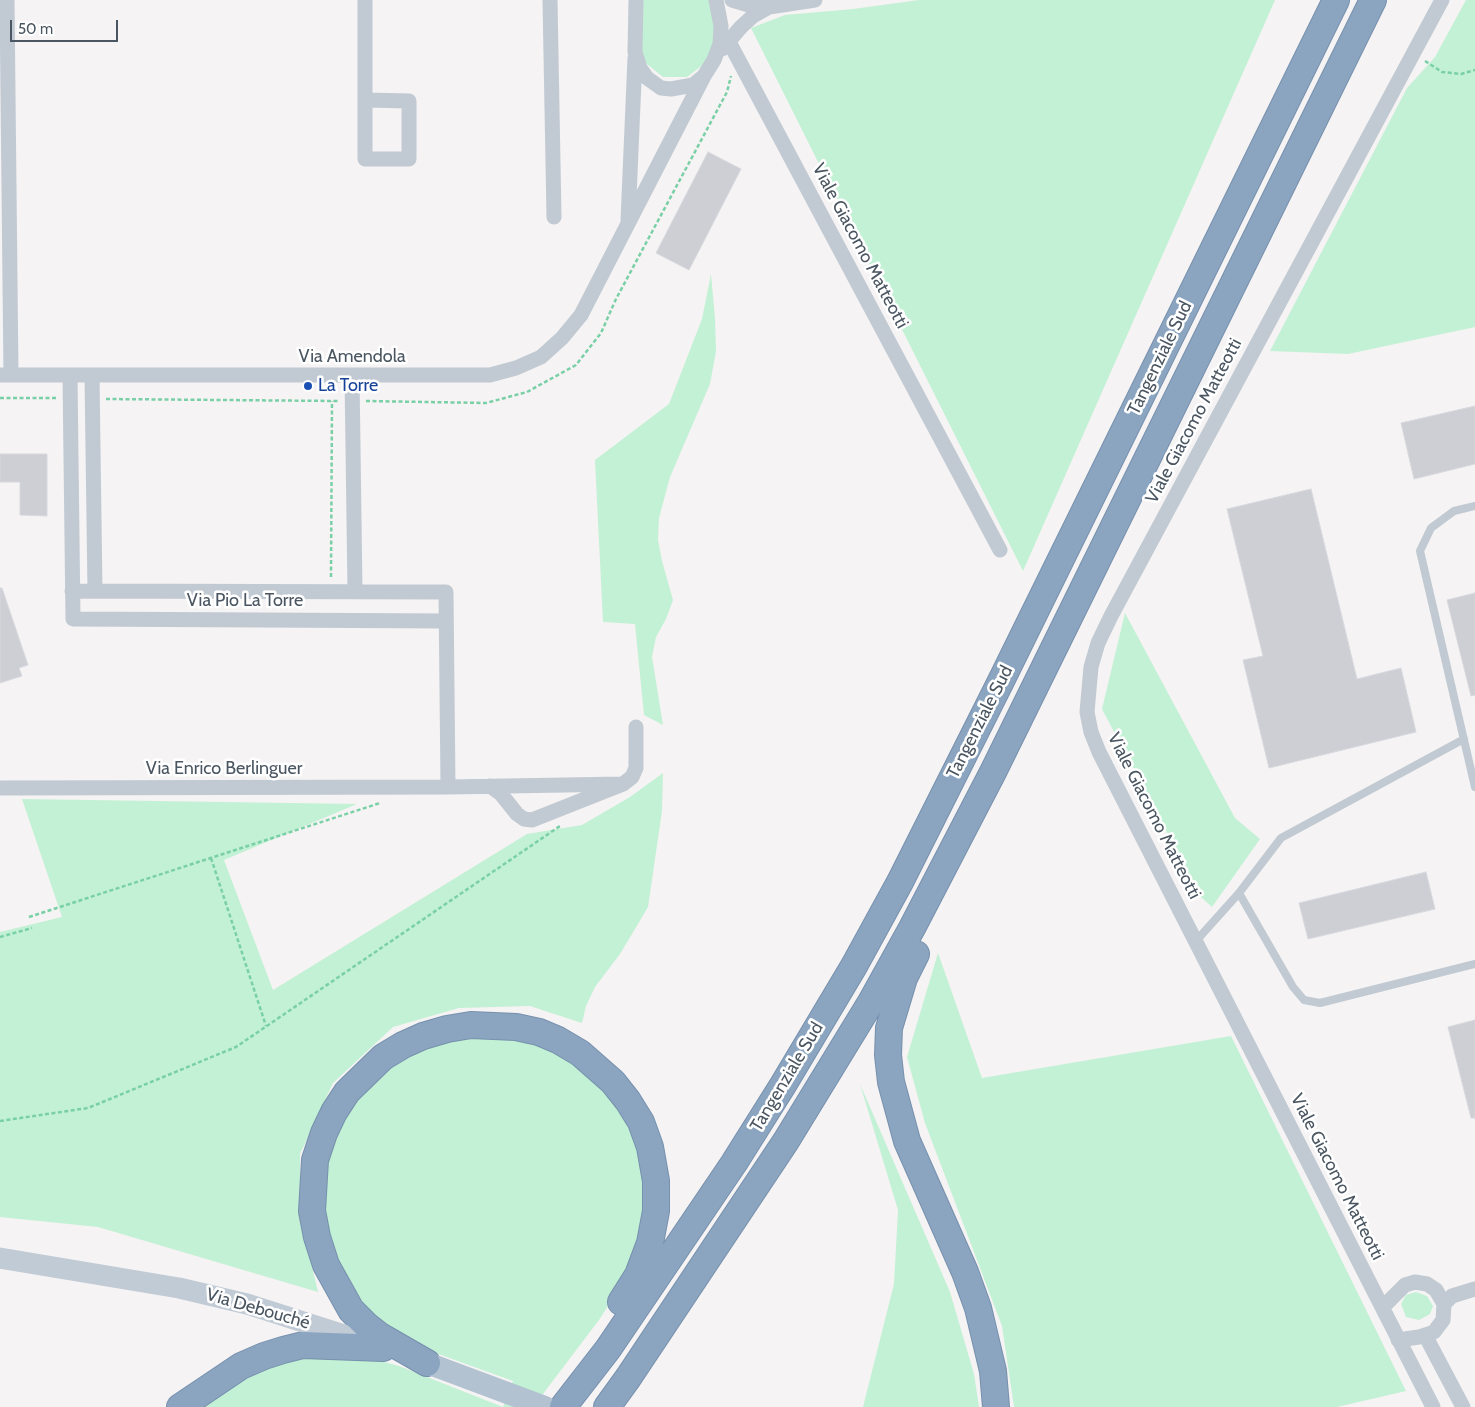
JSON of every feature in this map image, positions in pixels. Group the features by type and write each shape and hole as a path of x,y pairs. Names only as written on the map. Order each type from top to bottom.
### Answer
{"highway":[{"name":"Tangenziale Sud","path":"563,1407 608,1349 734,1163 783,1085 868,941 900,882 1000,683 1336,0"},
{"name":"Tangenziale Sud","path":"607,1407 634,1370 776,1157 825,1078 912,928 993,772 1373,0"},
{"path":"993,772 959,874 904,978 889,1028 888,1055 891,1082 907,1141 965,1272 978,1308 993,1371 996,1407"},
{"path":"427,1363 380,1336 366,1325 351,1310 339,1289 326,1265 317,1237 312,1211 315,1160 324,1133 334,1112 347,1092 383,1057 423,1036 447,1028 471,1025 516,1027 539,1032 558,1040 580,1053 613,1082 628,1100 641,1122 650,1147 656,1181 656,1211 650,1243 638,1275 621,1302 608,1349"},
{"path":"180,1407 241,1366 283,1350 303,1345 383,1348"}],"main road":[{"name":"Via Debouché","path":"0,1258 179,1288 247,1304 427,1363 545,1407"}],"street":[{"path":"5,375 7,0"},
{"path":"365,0 365,100 365,159 409,160 409,101 365,100"},
{"path":"550,0 554,217"},
{"name":"Via Amendola","path":"628,224 636,0"},
{"path":"714,60 720,44 721,26 716,0"},
{"path":"732,0 752,6 769,7 815,0"},
{"name":"Viale Giacomo Matteotti","path":"1433,1407 1099,752 1091,732 1087,712 1091,666 1098,643 1110,616 1442,0"},
{"path":"714,60 728,40 753,16 769,7"},
{"name":"Viale Giacomo Matteotti","path":"728,40 1000,550"},
{"path":"635,52 640,68 647,78 662,88 671,89 693,85 704,76"},
{"name":"Via Amendola","path":"5,375 490,375 516,368 541,357 562,338 581,315 714,60"},
{"path":"352,375 355,592"},
{"name":"Via Pio La Torre","path":"70,376 72,619 446,621 446,592 72,591"},
{"path":"92,376 94,591"},
{"path":"446,621 448,787"},
{"path":"490,786 501,794 517,814 524,819 532,820 562,816 623,784 632,777 636,768 636,726"},
{"name":"Via Enrico Berlinguer","path":"0,788 448,787 623,784"},
{"path":"557,785 566,794 562,816"},
{"path":"1383,1307 1405,1286 1415,1282 1427,1284 1436,1290 1444,1304 1443,1320 1434,1332 1398,1340"},
{"path":"1444,1304 1452,1296 1475,1289"},
{"path":"1425,1335 1463,1407"}],"lane":[{"path":"1475,506 1454,511 1431,528 1420,551 1475,787"},
{"path":"1196,941 1239,893 1281,838 1464,739"},
{"path":"1239,893 1304,1000 1320,1003 1475,964"}],"path":[{"path":"1413,53 1442,72 1461,74 1475,70"},
{"path":"360,401 486,403 527,392 576,365 601,333 616,299 727,92 731,74"},
{"path":"0,398 339,401"},
{"path":"330,592 332,401"},
{"path":"29,917 390,800 394,787"},
{"path":"0,1121 88,1108 236,1047 562,816"},
{"path":"211,858 266,1026"},
{"path":"0,938 32,928"}],"green space":[{"path":"641,0 710,0 715,19 716,42 704,64 687,77 663,77 643,61 640,28"},
{"path":"919,0 1275,0 1023,571 751,28 785,15 853,9"},
{"path":"1466,0 1475,0 1475,327 1348,354 1270,351 1407,88 1435,57"},
{"path":"711,274 716,351 710,384 670,477 659,518 658,540 673,600 666,619 656,637 652,657 663,725 644,715 635,624 603,622 595,460 669,404 702,319"},
{"path":"1125,613 1235,818 1260,839 1212,907 1201,897 1102,709"},
{"path":"663,773 662,811 648,907 620,954 595,987 586,1006 582,1023 530,1006 459,1008 393,1027 333,1083 300,1154 300,1216 318,1292 98,1227 0,1217 0,932 62,917 22,799 357,804 224,860 273,990 527,834 582,825 630,797"},
{"path":"938,953 982,1078 1231,1036 1406,1391 1337,1407 1014,1407 1002,1326 925,1123 907,1057"},
{"path":"480,1034 540,1044 568,1058 609,1092 640,1146 647,1212 629,1273 599,1320 533,1407 503,1407 513,1381 419,1347 385,1328 356,1297 336,1264 326,1229 322,1194 327,1160 340,1125 358,1097 396,1062 424,1047"},
{"path":"860,1084 950,1292 974,1374 979,1407 863,1407 894,1284 898,1210"},
{"path":"1416,1292 1427,1296 1433,1306 1430,1314 1419,1320 1406,1317 1401,1304 1406,1295"},
{"path":"293,1354 366,1357 399,1366 503,1407 198,1407 249,1374"}],"building":[{"path":"708,152 741,169 689,270 656,253"},
{"path":"1475,406 1475,464 1414,479 1401,423"},
{"path":"0,454 47,454 47,516 20,515 20,482 0,482"},
{"path":"1311,489 1357,679 1401,668 1416,732 1269,768 1243,660 1263,656 1227,509"},
{"path":"0,588 2,588 28,665 19,668 22,676 0,683"},
{"path":"1475,593 1475,695 1471,696 1447,600"},
{"path":"1426,872 1435,909 1308,939 1299,903"},
{"path":"1475,1020 1475,1118 1471,1118 1448,1027"}],"place":[{"name":"La Torre","path":"308,386"}]}
